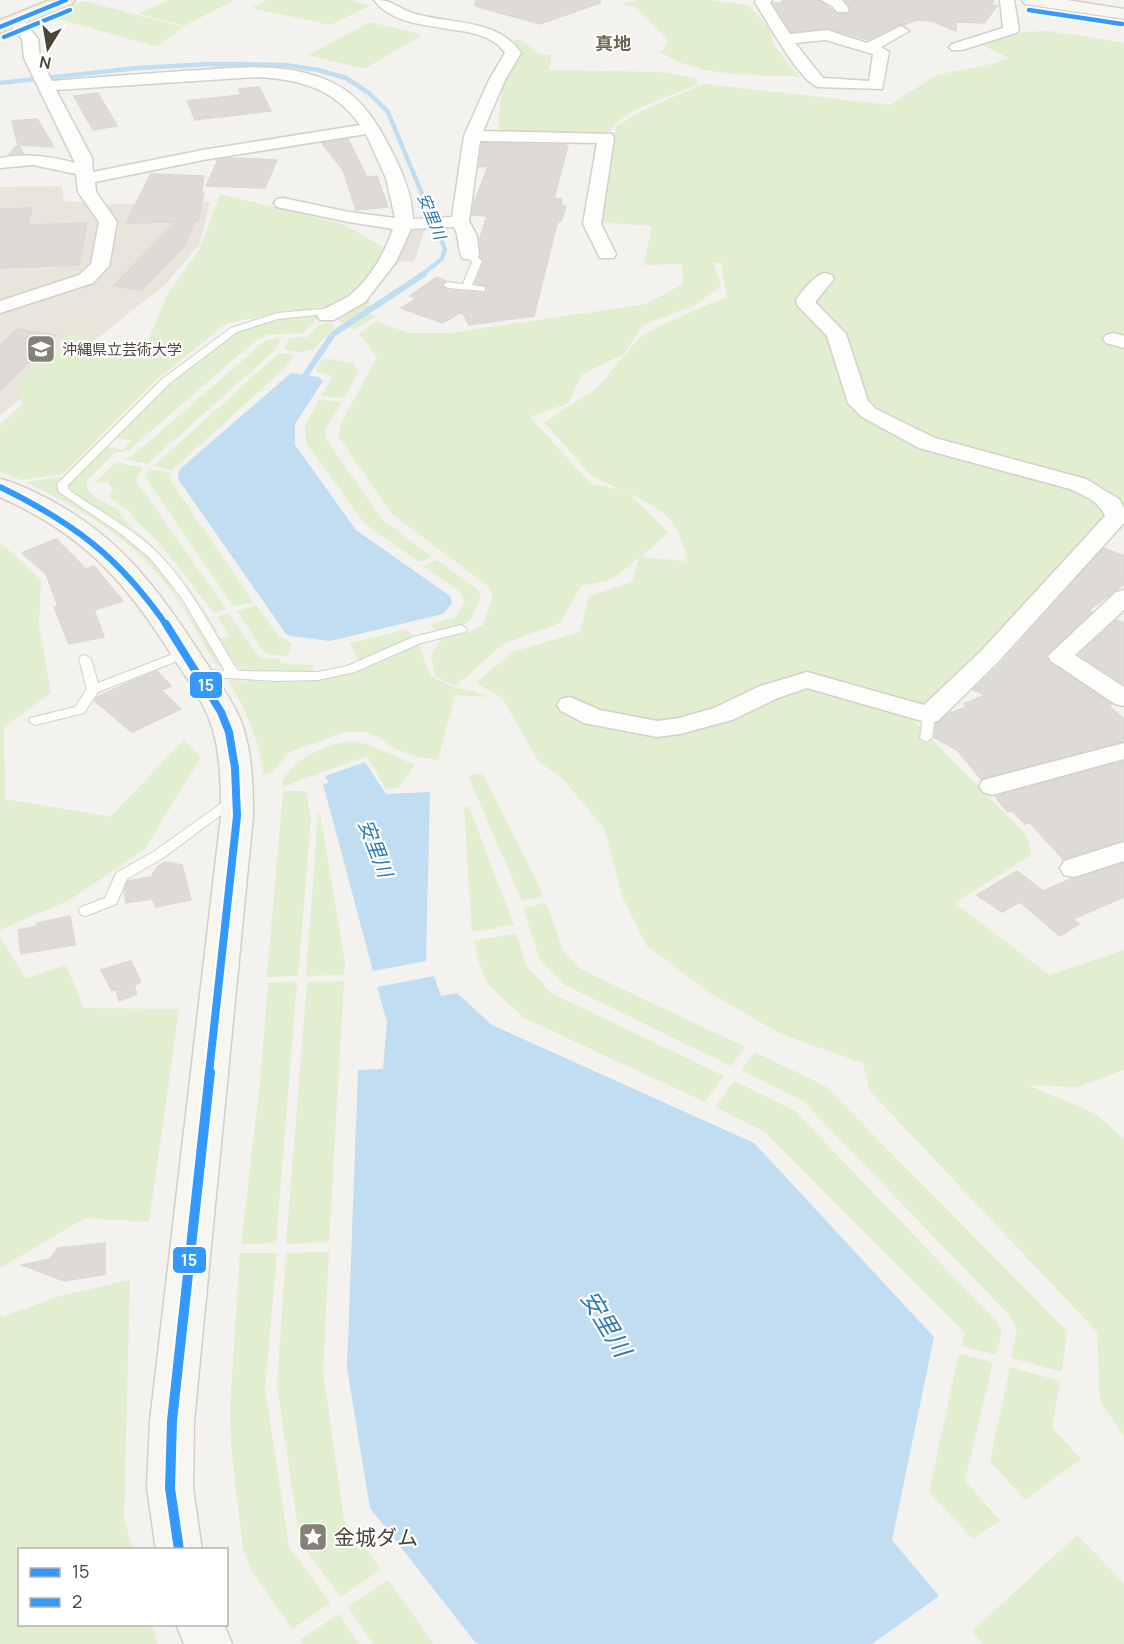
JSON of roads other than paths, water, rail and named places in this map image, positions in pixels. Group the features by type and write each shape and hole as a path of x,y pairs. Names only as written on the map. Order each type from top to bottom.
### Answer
{"main road":[{"path":"5,22 44,0"},
{"path":"5,22 66,0"}],"street":[{"path":"381,0 400,14 503,39 511,46 513,53 497,80 472,136 447,223"},
{"path":"760,0 798,59 818,82 876,86 881,52 827,34 786,39"},
{"path":"828,0 837,3 842,9"},
{"path":"957,47 1011,30 1007,0"},
{"path":"1031,0 1073,3 1124,14"},
{"path":"0,307 86,279 100,266 108,222 87,192 83,158 32,58 30,39 5,22"},
{"path":"868,48 901,31"},
{"path":"44,81 222,73 287,74 308,78 330,87 356,109 372,128 394,172 404,220 383,269 359,297 330,313"},
{"path":"0,163 20,158 41,158 84,175 372,128"},
{"path":"472,136 606,138 592,225 607,254"},
{"path":"283,203 343,216 403,225 447,223 468,236 470,255"},
{"path":"570,705 593,717 657,729 680,726 723,714 769,692 807,680 928,726 990,656 1119,523 1111,504 1078,484 927,443 869,413 858,403 836,334 807,305 806,300 825,279"},
{"path":"0,487 43,507 80,529 120,562 154,604 192,663 224,721 233,750 237,816 172,1421 170,1488 179,1548"},
{"path":"1124,597 1060,656 1124,698"},
{"path":"992,786 1124,751"},
{"path":"1074,868 1124,850"},
{"path":"201,1626 208,1644"}],"lane":[{"path":"466,287 477,261 470,255"},
{"path":"448,285 482,290"},
{"path":"234,675 174,581 154,556 133,538 63,490 62,484 165,381 234,330 278,316 330,313"},
{"path":"36,721 80,710 93,689 192,663 234,675 318,676 351,669 417,640 461,629"},
{"path":"85,659 93,689"},
{"path":"86,911 111,901 121,876 158,855 237,796"}],"water":[{"path":"291,373 319,377 323,381 295,424 295,445 356,530 450,596 452,603 443,614 330,641 286,634 178,479 179,470"},
{"path":"365,762 386,794 430,792 426,961 373,971 323,784 329,783 325,776"},
{"path":"434,976 441,996 457,993 492,1025 754,1143 934,1337 892,1540 939,1596 872,1644 479,1644 475,1642 370,1508 347,1368 358,1070 383,1069 387,1022 377,987"}],"waterway":[{"name":"安里川","path":"0,83 137,68 211,64 285,65 318,70 346,78 369,93 388,112 445,249 442,259 421,275"},
{"name":"安里川","path":"300,383 333,334 424,274"}],"place":[{"name":"沖縄県立芸術大学","path":"41,349"},
{"name":"金城ダム","path":"313,1537"}],"district":[{"name":"真地","path":"613,43"}]}
